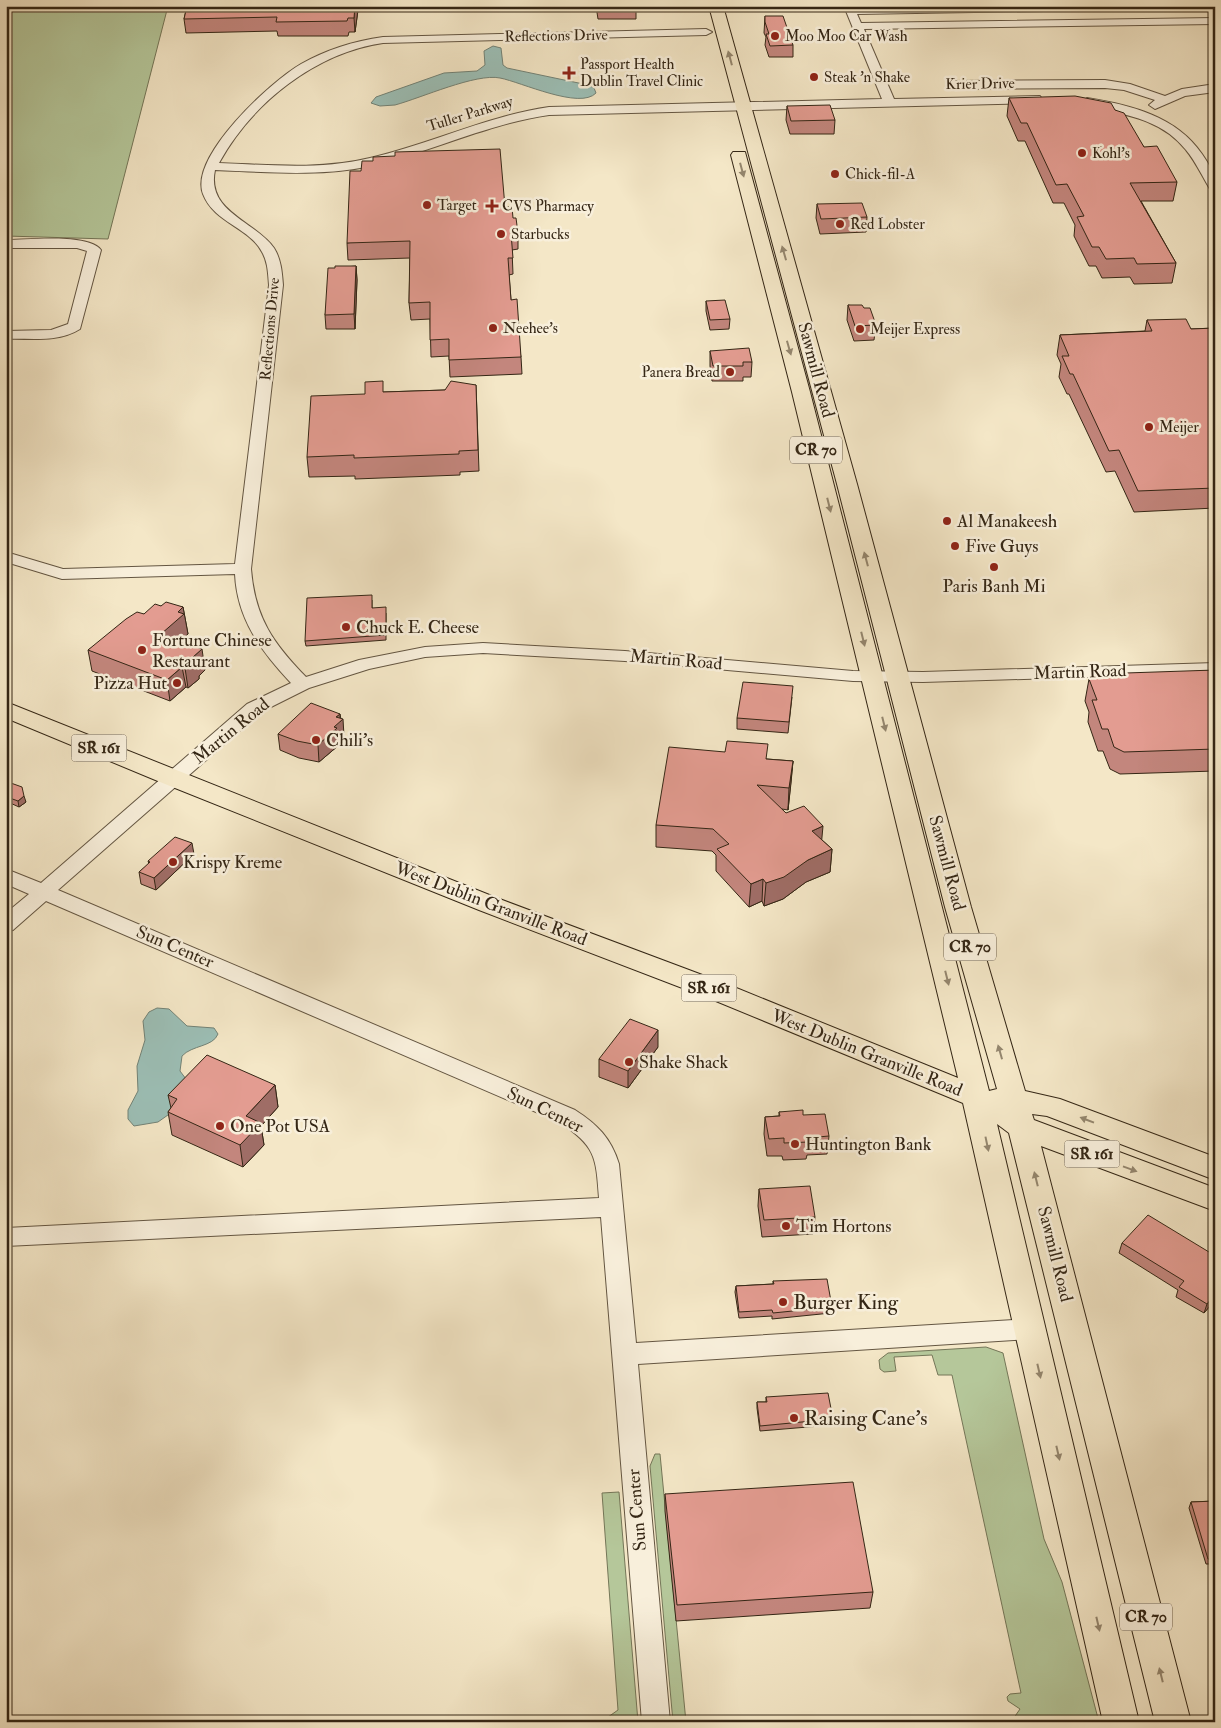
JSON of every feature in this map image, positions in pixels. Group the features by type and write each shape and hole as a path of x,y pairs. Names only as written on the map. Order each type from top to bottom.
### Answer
{"main road":[{"name":"Sawmill Road","path":"716,6 743,105 885,677 976,1097 1121,1722"},
{"path":"702,15 710,47"},
{"name":"Sawmill Road","path":"724,98 801,392 885,677 958,907 1022,1127 1172,1722"},
{"name":"West Dublin Granville Road","path":"6,709 173,779 488,904 720,992 976,1097 1022,1127 1215,1200"},
{"name":"West Dublin Granville Road","path":"976,1097 1014,1099 1050,1106 1215,1169"}],"street":[{"path":"853,15 881,9 1160,6"},
{"path":"853,15 1215,21"},
{"path":"853,15 889,102"},
{"name":"Reflections Drive","path":"303,684 274,653 254,623 245,598 243,569 276,276 273,260 264,245 226,214 212,199 207,181 210,166 230,138 284,80 308,66 364,43 383,40 706,32"},
{"path":"953,85 1105,84 1126,87 1166,100"},
{"path":"1137,114 1182,93 1215,88"},
{"name":"Tuller Parkway","path":"210,166 316,167 355,164 382,158 504,119 537,112 724,98 743,105"},
{"name":"Krier Drive","path":"743,105 1046,99"},
{"path":"1073,100 1137,114 1174,132 1186,142 1215,186"},
{"path":"1199,160 1215,159"},
{"path":"6,244 78,244 86,245 94,250 75,326 64,332 6,335"},
{"path":"6,557 62,574 243,569"},
{"name":"Martin Road","path":"6,926 254,708 303,684 394,657 425,652 483,648 558,651 777,668 828,675 885,677 1215,668"},
{"name":"Sun Center","path":"6,876 573,1120 586,1128 604,1150 608,1164 612,1207 656,1722"},
{"path":"6,1237 612,1207"},
{"path":"624,1354 1029,1329"}],"green space":[{"path":"6,6 168,6 108,239 6,236"},
{"path":"986,1347 1003,1353 1044,1539 1062,1582 1099,1722 1011,1722 1020,1709 1008,1701 1007,1697 1010,1694 1021,1693 952,1375 938,1375 932,1355 894,1357 896,1371 884,1372 880,1369 879,1360 888,1353"},
{"path":"655,1454 660,1454 686,1722 673,1722 650,1466"},
{"path":"619,1492 638,1722 601,1722 618,1710 602,1493"}],"water":[{"path":"493,46 501,48 503,65 507,68 588,85 594,88 596,93 588,97 564,97 509,80 490,77 463,82 395,105 380,106 371,103 376,97 444,73 477,71 485,65 484,51"},
{"path":"157,1008 169,1009 187,1026 214,1028 218,1034 212,1041 186,1052 182,1056 180,1071 186,1079 175,1110 158,1122 134,1126 128,1119 128,1110 138,1091 137,1066 145,1040 143,1021 149,1012"}],"building":[{"path":"187,6 355,6 354,18 348,18 347,21 276,22 277,17 184,19"},
{"path":"636,6 636,7 598,7"},
{"path":"765,16 783,16 793,45 770,46 766,34 769,34"},
{"path":"1075,96 1111,103 1115,110 1124,113 1144,147 1157,146 1177,182 1130,183 1176,263 1137,264 1134,258 1106,259 1099,247 1092,247 1077,217 1084,216 1067,184 1056,185 1027,123 1021,123 1009,98"},
{"path":"830,105 835,120 791,121 787,106"},
{"path":"500,149 505,207 512,207 518,233 511,233 513,258 508,258 511,300 517,299 521,357 449,360 449,339 430,340 430,302 409,303 410,241 347,243 350,171 361,171 362,161 373,161 373,157 395,156 395,152"},
{"path":"862,203 867,217 821,219 817,204"},
{"path":"335,266 356,266 354,314 325,315 328,268 335,268"},
{"path":"725,300 730,319 710,320 706,301"},
{"path":"848,305 862,305 864,308 870,308 876,325 855,326"},
{"name":"Meijer","path":"1186,319 1191,329 1215,328 1215,488 1138,491 1119,450 1109,451 1073,374 1070,374 1062,356 1069,356 1060,335 1152,331 1147,320"},
{"path":"749,348 752,362 743,362 743,366 713,366 710,351"},
{"path":"383,381 383,392 445,390 451,381 476,385 478,450 459,451 459,454 354,458 354,455 307,457 311,396 365,394 365,382"},
{"name":"Chuck E. Cheese","path":"372,595 372,608 386,607 386,635 305,641 307,598"},
{"path":"166,602 183,607 178,612 184,614 161,634 202,649 193,657 196,658 185,668 182,667 167,680 88,650 137,612 144,614 155,604 161,606"},
{"path":"1215,670 1215,749 1124,752 1114,747 1108,729 1102,729 1092,700 1097,700 1089,679 1096,674"},
{"path":"743,682 793,686 789,722 737,718"},
{"path":"311,703 340,714 336,717 343,719 334,727 337,728 318,745 297,741 278,734"},
{"path":"727,741 768,744 766,759 793,761 789,788 757,785 786,813 804,806 823,826 812,831 832,849 808,860 784,877 766,883 763,879 751,884 717,849 729,844 713,829 656,825 669,747 725,752"},
{"path":"6,783 22,787 24,796 18,801 6,797"},
{"path":"175,837 192,843 154,878 139,872 150,862 148,861"},
{"path":"630,1019 658,1030 628,1071 599,1059"},
{"path":"207,1055 275,1085 246,1116 261,1123 240,1145 168,1112 177,1099 168,1095"},
{"path":"803,1110 803,1115 825,1114 829,1136 807,1138 808,1142 784,1143 784,1138 769,1139 765,1117 780,1116 779,1112"},
{"path":"810,1186 815,1217 764,1220 759,1189"},
{"path":"1148,1215 1209,1252 1215,1247 1215,1294 1207,1304 1179,1287 1184,1281 1122,1243"},
{"name":"Burger King","path":"827,1279 832,1307 773,1313 772,1310 739,1312 736,1286 774,1284 773,1281"},
{"name":"Raising Cane's","path":"828,1393 833,1419 760,1426 757,1402 767,1402 766,1397"},
{"path":"853,1482 873,1592 677,1605 665,1494"},
{"path":"1215,1501 1215,1559 1208,1559 1191,1502"}],"place":[{"name":"Moo Moo Car Wash","path":"775,36"},
{"name":"Passport Health Dublin Travel Clinic","path":"569,73"},
{"name":"Steak 'n Shake","path":"814,77"},
{"name":"Kohl's","path":"1082,153"},
{"name":"Chick-fil-A","path":"835,174"},
{"name":"Target","path":"427,205"},
{"name":"CVS Pharmacy","path":"492,206"},
{"name":"Red Lobster","path":"840,224"},
{"name":"Starbucks","path":"501,234"},
{"name":"Neehee's","path":"493,328"},
{"name":"Meijer Express","path":"860,329"},
{"name":"Panera Bread","path":"730,372"},
{"name":"Meijer","path":"1149,427"},
{"name":"Al Manakeesh","path":"947,521"},
{"name":"Five Guys","path":"955,546"},
{"name":"Paris Banh Mi","path":"994,567"},
{"name":"Chuck E. Cheese","path":"346,627"},
{"name":"Fortune Chinese Restaurant","path":"142,650"},
{"name":"Pizza Hut","path":"177,683"},
{"name":"Chili's","path":"316,740"},
{"name":"Krispy Kreme","path":"173,862"},
{"name":"Shake Shack","path":"629,1062"},
{"name":"One Pot USA","path":"220,1126"},
{"name":"Huntington Bank","path":"795,1144"},
{"name":"Tim Hortons","path":"786,1226"},
{"name":"Burger King","path":"783,1302"},
{"name":"Raising Cane's","path":"794,1418"}]}
